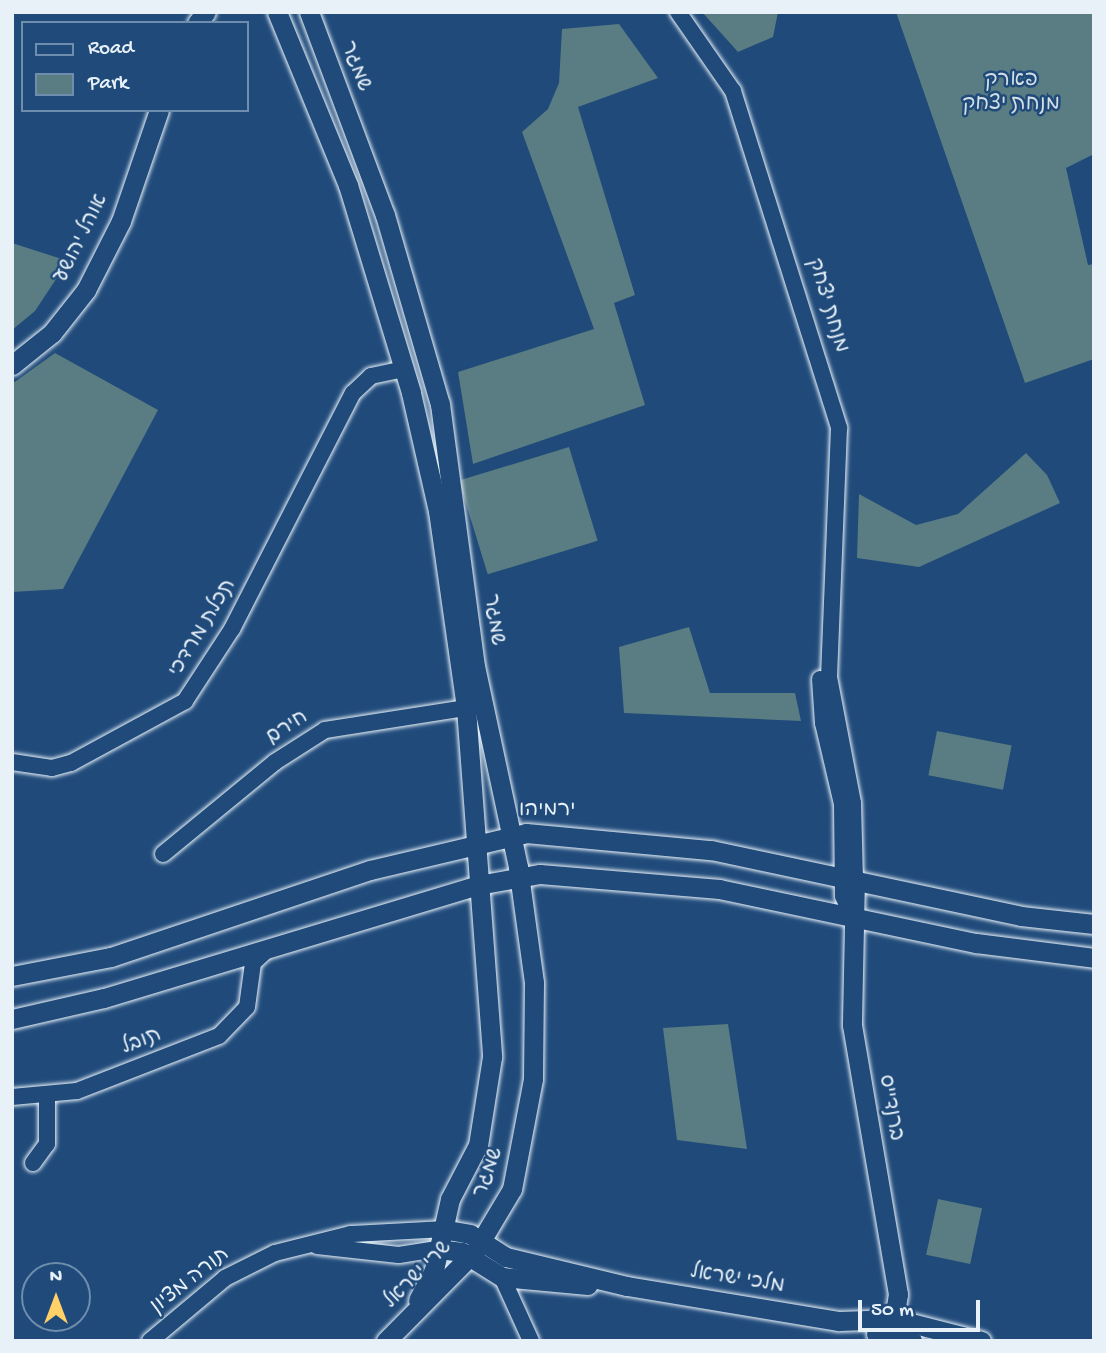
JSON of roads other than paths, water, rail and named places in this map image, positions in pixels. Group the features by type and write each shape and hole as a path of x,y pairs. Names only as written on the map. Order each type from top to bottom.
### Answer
{"street":[{"name":"שמגר","path":"277,12 348,185 404,369 436,501 466,708 474,842 491,1013 488,1099 478,1145 442,1229"},
{"name":"שמגר","path":"309,12 385,215 425,344 446,431 475,666 520,876 529,940 535,1035 528,1119 512,1189 476,1249"},
{"name":"מנחת יצחק","path":"678,12 733,91 834,405 840,493 830,636 833,714 856,826 849,877"},
{"name":"אוהל יהושע","path":"12,365 52,333 86,290 121,221 158,112"},
{"path":"404,369 425,344"},
{"name":"תכלת מרדכי","path":"12,762 52,768 71,763 185,701 232,629 343,409 371,376 404,369"},
{"name":"חירם","path":"163,854 290,750 325,730 466,708"},
{"name":"ירמיהו","path":"12,976 111,957 474,842 511,834 643,841 849,877 1021,916 1094,924"},
{"path":"529,940 533,903 552,874"},
{"path":"12,1019 272,947 478,885 520,876 552,874 679,883 976,943 1094,958"},
{"name":"ברנדייס","path":"849,877 852,916 852,1026 896,1275 895,1319"},
{"name":"תובל","path":"12,1097 47,1096 77,1091 219,1036 247,1007 256,957 272,947"},
{"path":"218,962 243,966 250,980"},
{"path":"33,1163 47,1144 47,1096"},
{"name":"תורה מציון","path":"150,1341 242,1267 300,1245 351,1234 442,1229"},
{"name":"מלכי ישראל","path":"442,1229 476,1249 627,1286 839,1321 877,1334 912,1341"},
{"name":"שרי ישראל","path":"386,1341 423,1293 439,1250 442,1229"},
{"name":"תורה מציון","path":"300,1245 399,1255 439,1250"},
{"name":"מלכי ישראל","path":"439,1250 476,1249 502,1277 627,1286"},
{"name":"שרי ישראל","path":"386,1341 476,1249"},
{"path":"438,1290 471,1278 502,1277 531,1341"},
{"path":"877,1334 895,1319"},
{"name":"מלכי ישראל","path":"839,1321 895,1319 957,1332 981,1341"},
{"path":"935,1341 957,1332"}],"park label":[{"name":"פארק מנחת יצחק","path":"1011,94"}]}
